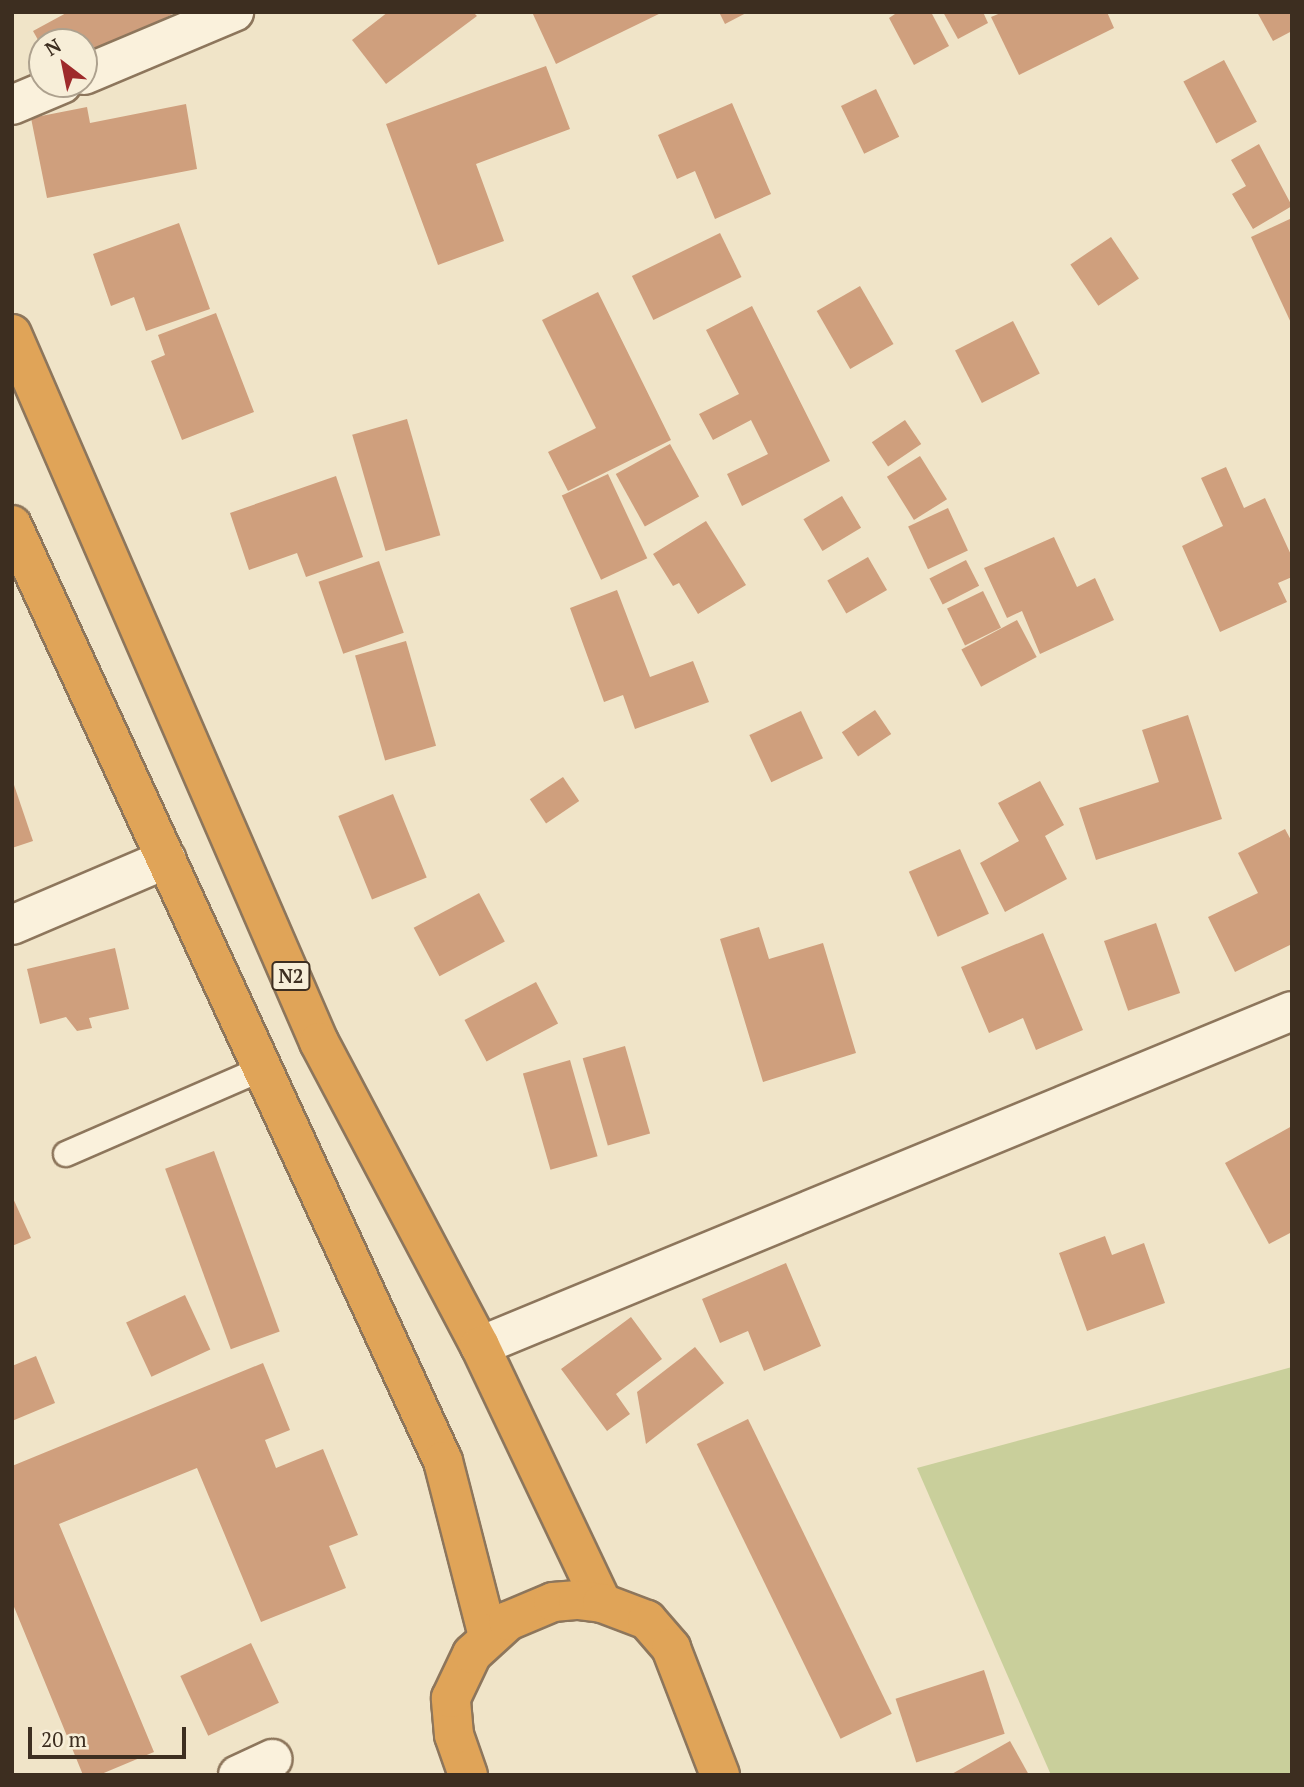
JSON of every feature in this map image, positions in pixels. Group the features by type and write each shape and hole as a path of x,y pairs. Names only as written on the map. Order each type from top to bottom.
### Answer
{"highway":[{"name":"N2","path":"12,334 319,1042 480,1346 602,1603"},
{"path":"12,525 443,1461 488,1636"},
{"path":"468,1775 454,1735 452,1698 460,1675 488,1636 508,1620 553,1602 602,1603 647,1620 671,1648 720,1775"}],"street":[{"path":"98,69 234,12"},
{"path":"12,105 29,98"},
{"path":"12,926 167,859"},
{"path":"480,1346 1292,1010"},
{"path":"238,1775 273,1759"}],"lane":[{"path":"66,1154 264,1068"}],"green space":[{"path":"1292,1367 1292,1775 1051,1775 917,1468"}],"building":[{"path":"68,12 176,12 98,55 98,28 39,28"},
{"path":"388,12 473,12 477,16 386,84 352,40"},
{"path":"532,12 663,12 556,64"},
{"path":"719,12 748,12 725,24"},
{"path":"898,12 931,12 949,46 914,65 889,18"},
{"path":"943,12 983,12 988,23 958,39"},
{"path":"1003,12 1107,12 1114,28 1019,75 991,17"},
{"path":"1257,12 1292,12 1292,31 1273,41"},
{"path":"1224,60 1257,122 1216,143 1183,82"},
{"path":"546,66 570,129 476,164 504,241 438,265 386,124"},
{"path":"876,89 899,137 864,154 841,106"},
{"path":"732,103 771,194 715,219 695,171 677,179 658,135"},
{"path":"186,104 197,169 47,198 31,118 87,107 90,123"},
{"path":"1259,144 1292,206 1253,229 1232,194 1246,186 1231,160"},
{"path":"1292,218 1292,325 1251,237"},
{"path":"179,223 210,309 146,331 134,297 111,306 93,254"},
{"path":"720,233 741,277 653,320 632,276"},
{"path":"1111,237 1139,278 1098,306 1070,264"},
{"path":"860,286 894,344 850,369 817,311"},
{"path":"598,292 671,440 568,491 548,452 596,428 542,320"},
{"path":"752,306 830,461 742,506 727,474 768,454 751,420 713,440 699,414 739,394 706,330"},
{"path":"216,313 254,412 182,440 151,361 165,355 158,335"},
{"path":"1013,321 1040,374 982,403 955,351"},
{"path":"407,419 440,535 386,551 352,435"},
{"path":"905,420 921,444 888,466 872,442"},
{"path":"670,444 699,496 645,527 616,474"},
{"path":"920,456 947,499 914,520 887,477"},
{"path":"1226,467 1244,508 1265,498 1292,557 1292,577 1278,583 1287,602 1220,632 1182,546 1223,526 1201,478"},
{"path":"608,474 647,558 601,580 562,496"},
{"path":"336,476 363,557 306,577 297,553 249,570 230,513"},
{"path":"842,496 861,528 822,551 803,519"},
{"path":"948,508 968,551 928,569 908,527"},
{"path":"706,521 746,585 698,614 679,583 673,586 653,554"},
{"path":"1054,537 1077,587 1095,578 1114,620 1040,654 1022,611 1007,618 984,568"},
{"path":"868,557 887,590 846,613 827,580"},
{"path":"966,560 979,586 943,604 929,579"},
{"path":"379,561 404,633 343,654 318,582"},
{"path":"617,590 650,677 693,661 709,702 635,729 623,695 604,702 570,608"},
{"path":"983,591 1001,628 965,645 947,609"},
{"path":"1017,620 1037,657 981,687 961,650"},
{"path":"406,641 436,746 385,760 355,656"},
{"path":"875,710 891,734 858,756 842,732"},
{"path":"801,711 823,758 771,782 749,735"},
{"path":"1188,715 1222,819 1096,860 1079,808 1159,782 1142,730"},
{"path":"563,777 579,801 546,823 530,799"},
{"path":"12,779 33,841 12,848"},
{"path":"1040,781 1064,825 1045,836 1067,879 1005,912 980,863 1019,841 998,803"},
{"path":"393,794 427,877 372,900 338,816"},
{"path":"1285,829 1292,842 1292,944 1235,972 1208,917 1258,893 1238,853"},
{"path":"960,849 989,914 938,937 909,872"},
{"path":"479,893 505,942 439,976 414,928"},
{"path":"1156,923 1180,993 1128,1011 1104,941"},
{"path":"759,927 769,959 823,943 856,1053 763,1082 720,939"},
{"path":"1043,933 1083,1030 1036,1050 1023,1018 989,1033 961,967"},
{"path":"115,948 129,1009 89,1018 92,1028 77,1031 66,1017 40,1024 27,969"},
{"path":"536,982 558,1023 487,1062 464,1020"},
{"path":"625,1046 650,1133 608,1146 583,1058"},
{"path":"570,1060 598,1156 550,1170 523,1074"},
{"path":"1292,1126 1292,1232 1269,1244 1225,1163"},
{"path":"214,1151 280,1331 231,1349 165,1169"},
{"path":"12,1196 31,1238 12,1246"},
{"path":"1105,1236 1112,1255 1144,1243 1165,1303 1087,1331 1059,1253"},
{"path":"786,1263 821,1346 764,1371 748,1331 720,1343 702,1299"},
{"path":"185,1295 210,1349 151,1377 126,1322"},
{"path":"631,1317 662,1359 616,1394 630,1414 607,1431 561,1369"},
{"path":"695,1347 724,1383 646,1444 637,1392"},
{"path":"36,1356 55,1403 12,1421 12,1366"},
{"path":"263,1363 290,1430 265,1440 276,1468 323,1449 358,1535 329,1546 346,1588 261,1622 197,1468 59,1524 154,1752 99,1775 83,1775 12,1602 12,1466"},
{"path":"748,1419 892,1714 841,1739 697,1444"},
{"path":"251,1643 279,1703 208,1736 180,1676"},
{"path":"984,1670 1005,1734 916,1762 896,1699"},
{"path":"1010,1741 1029,1775 950,1775"}]}
